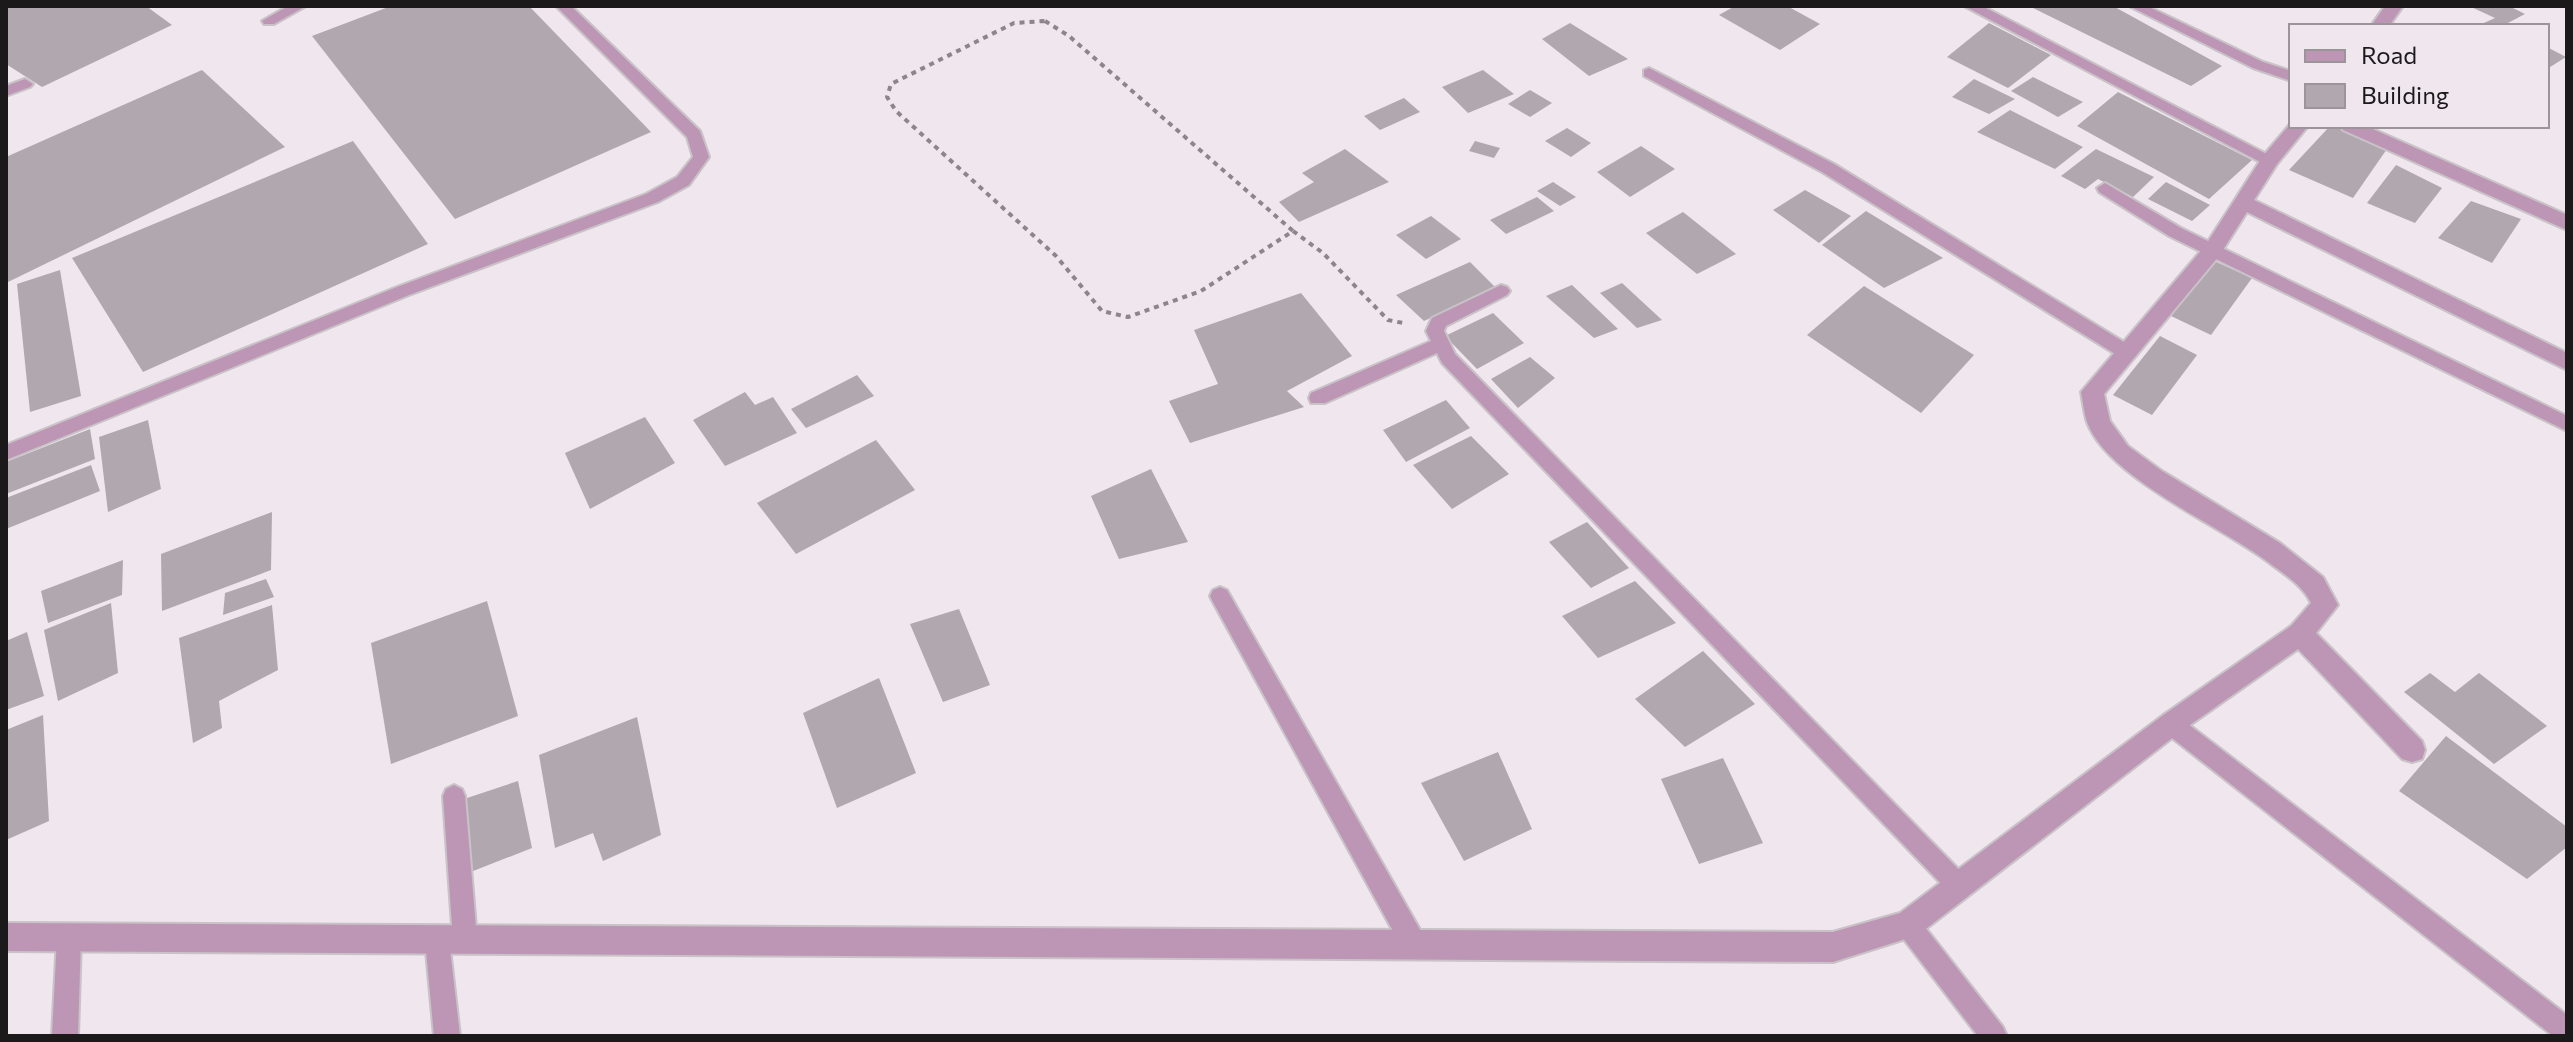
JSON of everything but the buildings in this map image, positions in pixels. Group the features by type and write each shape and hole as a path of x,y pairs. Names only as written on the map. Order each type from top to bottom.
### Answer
{"street":[{"path":"2381,24 2394,6"},
{"path":"6,937 1833,947 1908,925 2171,724 2300,634 2325,605 2314,584 2271,550 2154,477 2120,452 2099,423 2092,392 2212,251 2270,160 2297,128"},
{"path":"2354,128 2567,223"},
{"path":"2244,203 2567,362"},
{"path":"2300,634 2412,750"}],"lane":[{"path":"269,21 299,6"},
{"path":"6,453 388,297 652,198 683,181 701,157 694,135 563,6"},
{"path":"1971,6 2270,160"},
{"path":"2136,6 2258,65 2289,75"},
{"path":"1649,73 1828,168 2126,352"},
{"path":"6,91 25,84"},
{"path":"2105,188 2212,251 2567,424"},
{"path":"1501,291 1438,322 1437,338 1448,358 1959,886"},
{"path":"1318,398 1437,338"},
{"path":"1220,596 1414,944"},
{"path":"2171,724 2567,1031"},
{"path":"447,1036 454,796"},
{"path":"1908,925 1994,1036"},
{"path":"65,1036 69,937"}],"path":[{"path":"1293,231 1201,291 1128,317 1102,311 1056,256 896,111 887,97 891,84 1014,23 1045,21 1069,36 1293,231 1323,253 1388,320 1437,338"}]}
